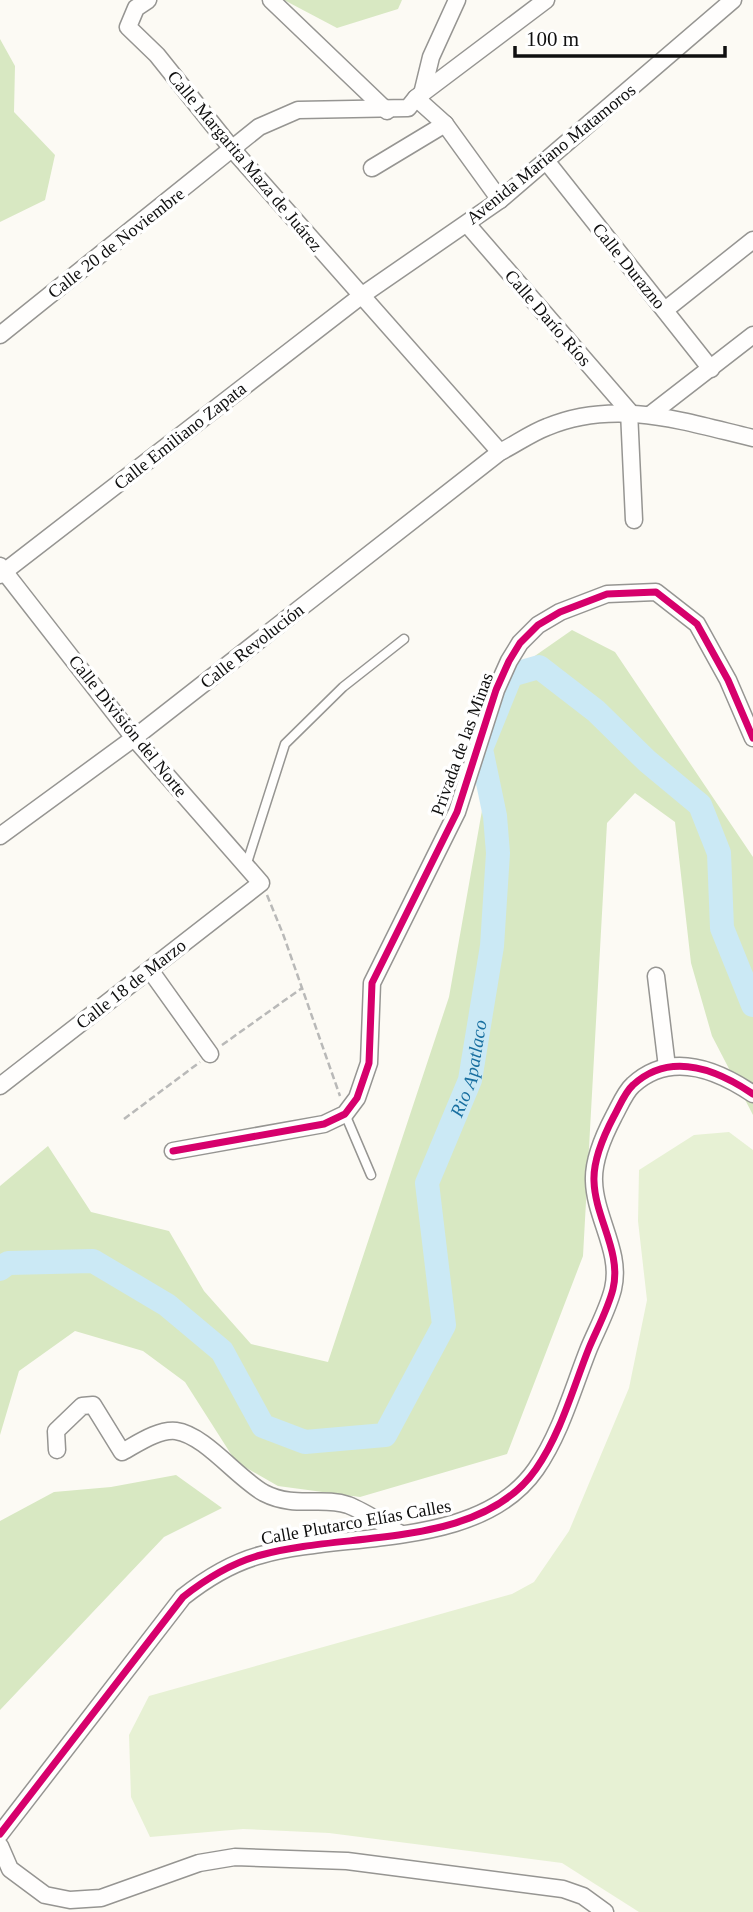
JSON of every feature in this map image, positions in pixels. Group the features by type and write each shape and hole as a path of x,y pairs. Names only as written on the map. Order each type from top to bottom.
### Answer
{"street":[{"path":"271,0 387,111 408,108 419,96 545,0"},
{"path":"419,96 431,57 457,0"},
{"name":"Avenida Mariano Matamoros","path":"361,296 500,200 733,0"},
{"name":"Calle Margarita Maza de Juárez","path":"138,3 128,27 157,55 233,150 500,452"},
{"path":"419,96 445,124 500,200"},
{"name":"Calle 20 de Noviembre","path":"0,335 233,150 244,137 285,114 298,110 387,111"},
{"path":"372,168 445,124"},
{"name":"Calle Durazno","path":"547,162 711,369"},
{"name":"Calle Darío Ríos","path":"467,224 629,411"},
{"path":"664,310 753,240"},
{"name":"Calle Emiliano Zapata","path":"2,571 361,296"},
{"path":"651,414 753,335"},
{"path":"629,411 634,520"},
{"path":"500,452 548,426 584,416 629,411 753,438"},
{"name":"Calle Revolución","path":"0,836 134,738 500,452"},
{"name":"Calle División del Norte","path":"2,571 134,738 261,883"},
{"name":"Privada de las Minas","path":"345,1114 357,1098 369,1063 372,983 457,812 496,690 520,643 538,625 559,612 607,594 656,592 697,624 728,680 753,738"},
{"name":"Calle 18 de Marzo","path":"0,1086 261,883"},
{"path":"150,970 210,1054"},
{"path":"656,976 667,1067"},
{"name":"Calle Plutarco Elías Calles","path":"0,1835 183,1597 206,1578 263,1554 401,1534 484,1512 511,1496 536,1470 553,1439 614,1289 615,1261 594,1180 602,1139 631,1086 657,1068 701,1068 725,1075 753,1094"},
{"path":"173,1152 324,1124 345,1114"},
{"path":"57,1450 56,1431 82,1406 93,1405 121,1452 159,1433 175,1431 192,1436 242,1479 266,1494 293,1503 347,1504 401,1534"},
{"path":"0,1846 10,1869 45,1895 70,1900 101,1898 200,1863 235,1857 347,1860 563,1889 583,1896 605,1912"}],"lane":[{"path":"246,866 285,744 343,687 404,639"},
{"path":"345,1114 371,1175"}],"path":[{"path":"261,883 283,934 345,1114"}],"green space":[{"path":"284,0 402,0 398,9 337,28"},
{"path":"0,39 15,66 14,112 55,155 45,200 0,222"},
{"path":"572,630 615,652 753,857 753,1115 712,1036 691,963 675,822 635,793 607,823 583,1256 507,1454 360,1497 278,1486 236,1462 185,1382 143,1351 75,1331 19,1371 0,1435 0,1186 48,1146 91,1212 169,1231 204,1291 251,1344 328,1362 449,997 495,737 529,660"},
{"path":"729,1132 753,1150 753,1912 639,1912 562,1863 329,1833 243,1829 150,1837 131,1797 129,1735 149,1696 512,1594 534,1582 569,1531 629,1388 647,1300 638,1221 639,1170 694,1135"},
{"path":"176,1475 222,1508 164,1537 0,1710 0,1521 54,1492 111,1487"}],"waterway":[{"name":"Rio Apatlaco","path":"0,1269 8,1263 93,1261 167,1305 222,1351 263,1426 305,1442 385,1435 444,1325 427,1183 470,1080 492,946 498,853 495,816 481,749 511,675 539,667 596,711 647,761 700,805 719,853 722,928 753,1005"}],"cycle path":[{"path":"173,1151 324,1124 345,1114 357,1098 369,1063 372,983 457,812 496,690 509,661 520,643 538,625 560,612 607,594 656,592 697,624 728,680 753,738"},
{"path":"0,1834 183,1597 201,1584 250,1558 295,1548 409,1533 447,1525 481,1513 512,1495 536,1469 553,1441 613,1289 614,1262 595,1195 594,1173 603,1139 625,1096 633,1085 647,1075 677,1066 709,1071 753,1094"}]}
